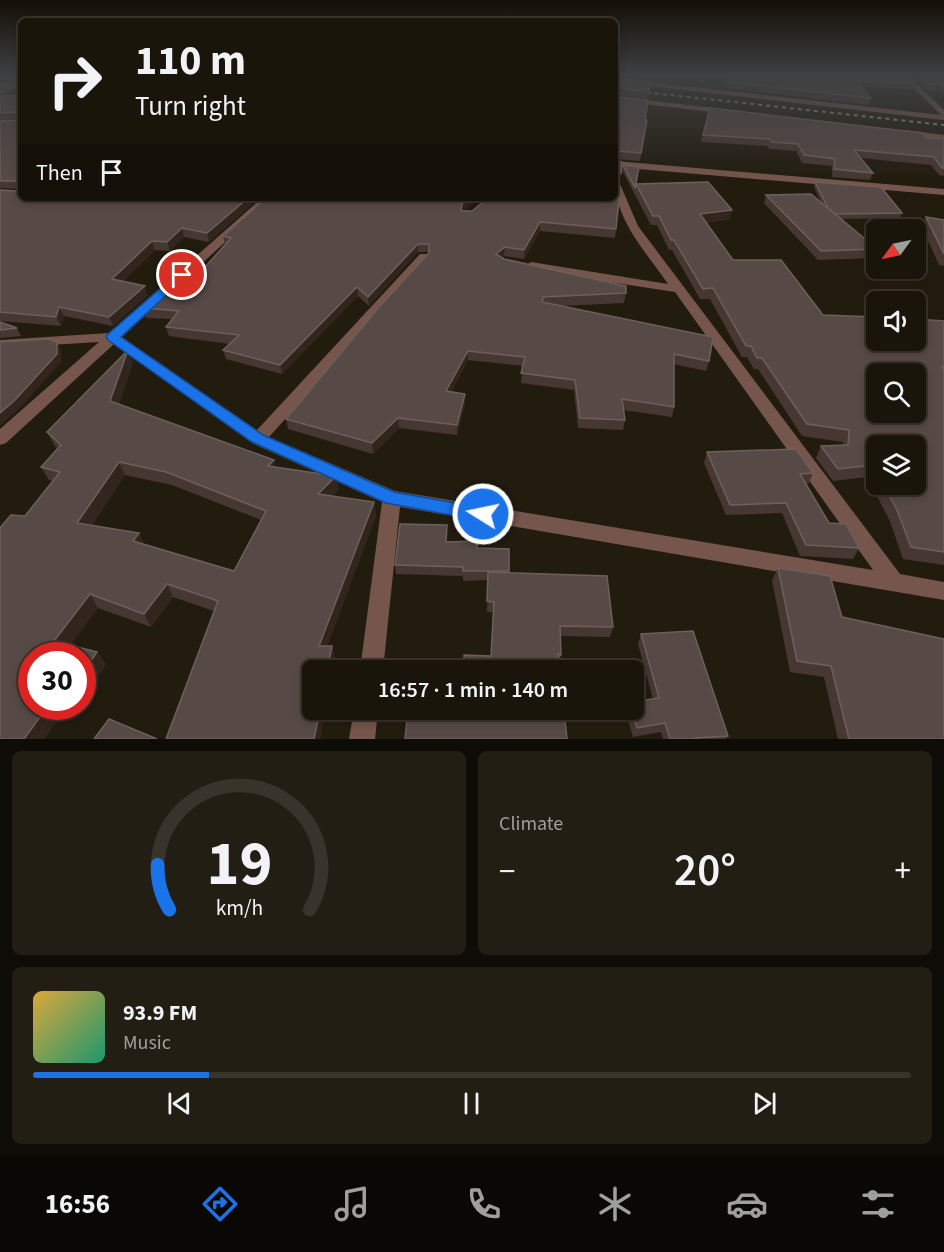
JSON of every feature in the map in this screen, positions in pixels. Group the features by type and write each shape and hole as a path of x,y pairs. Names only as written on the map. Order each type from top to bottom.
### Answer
{"street":[{"path":"707,109 736,113"},
{"path":"884,109 944,116"},
{"path":"898,132 944,138"},
{"path":"618,164 944,192"},
{"path":"618,190 633,226 895,584"},
{"path":"0,439 265,201"},
{"path":"258,439 424,257"},
{"path":"516,264 679,289"},
{"path":"0,344 113,337 258,439 392,498 944,591"},
{"path":"372,660 392,498"},
{"path":"362,739 365,720"}],"building":[{"path":"0,109 18,109 18,112 0,113"},
{"path":"618,109 647,109 641,153 618,151"},
{"path":"710,109 922,133 926,138 944,139 944,168 934,157 854,150 873,173 834,169 835,159 804,155 798,144 771,142 770,139 703,135"},
{"path":"18,120 18,181 0,181 0,121"},
{"path":"618,161 622,162 621,173 618,172"},
{"path":"623,165 639,167 635,188"},
{"path":"708,182 732,210 700,214 733,260 781,260 823,315 866,317 866,351 926,351 926,320 944,321 944,367 942,367 944,369 944,552 911,547 889,495 926,495 926,435 866,435 866,466 838,469 821,446 848,445 849,430 807,424 762,358 757,358 751,346 746,346 713,288 703,289 674,240 671,240 659,216 653,216 636,184"},
{"path":"815,182 881,187 902,213 835,214 828,208"},
{"path":"0,190 17,191 18,201 244,201 207,233 182,228 167,242 152,241 112,279 145,286 109,317 59,307 56,317 0,312"},
{"path":"811,194 866,240 866,249 821,251 766,195"},
{"path":"618,195 619,200 616,229 540,222 524,250 505,247 496,254 504,259 626,286 626,293 543,297 542,302 713,337 709,361 674,354 674,407 622,399 625,420 580,418 575,380 521,373 525,357 468,351 446,391 465,394 457,425 398,418 372,443 286,419 379,307 429,253 429,244 418,244 368,297 357,287 280,365 223,350 239,335 166,327 179,311 143,308 163,290 169,291 177,282 190,284 231,238 223,236 263,201 466,201 462,204 461,211 472,211 484,201 618,201"},
{"path":"926,217 944,220 944,254"},
{"path":"0,322 17,328 0,330"},
{"path":"49,339 57,342 57,354 0,413 0,342"},
{"path":"128,350 110,401 274,460 268,466 336,476 318,494 374,502 319,646 332,646 329,660 302,660 302,720 318,720 314,739 166,739 218,601 167,584 144,614 90,594 54,641 58,642 18,642 18,720 38,720 24,739 0,739 0,528 11,515 25,516 60,472 41,467 61,445 47,432","holes":["119,462 166,472 266,511 234,571 133,541 139,533 77,523"]},
{"path":"796,449 813,473 800,474 829,523 846,524 859,548 806,545 786,503 730,505 707,452"},
{"path":"400,524 447,525 446,542 477,541 477,548 509,549 509,571 463,571 463,567 395,565"},
{"path":"778,568 830,576 842,617 944,639 944,739 849,739 831,666 797,661"},
{"path":"488,572 607,576 613,627 560,626 561,655 558,654 559,660 464,660 464,655 491,656 494,602 487,601"},
{"path":"693,631 728,736 670,739 665,723 637,728 634,720 644,720 644,700 659,698 641,634"},
{"path":"109,719 157,739 94,739"},
{"path":"407,720 565,720 567,739 405,739"}],"railway":[{"path":"802,109 944,125"}],"route":[{"path":"182,275 113,337 258,439 392,498 483,514"}]}
